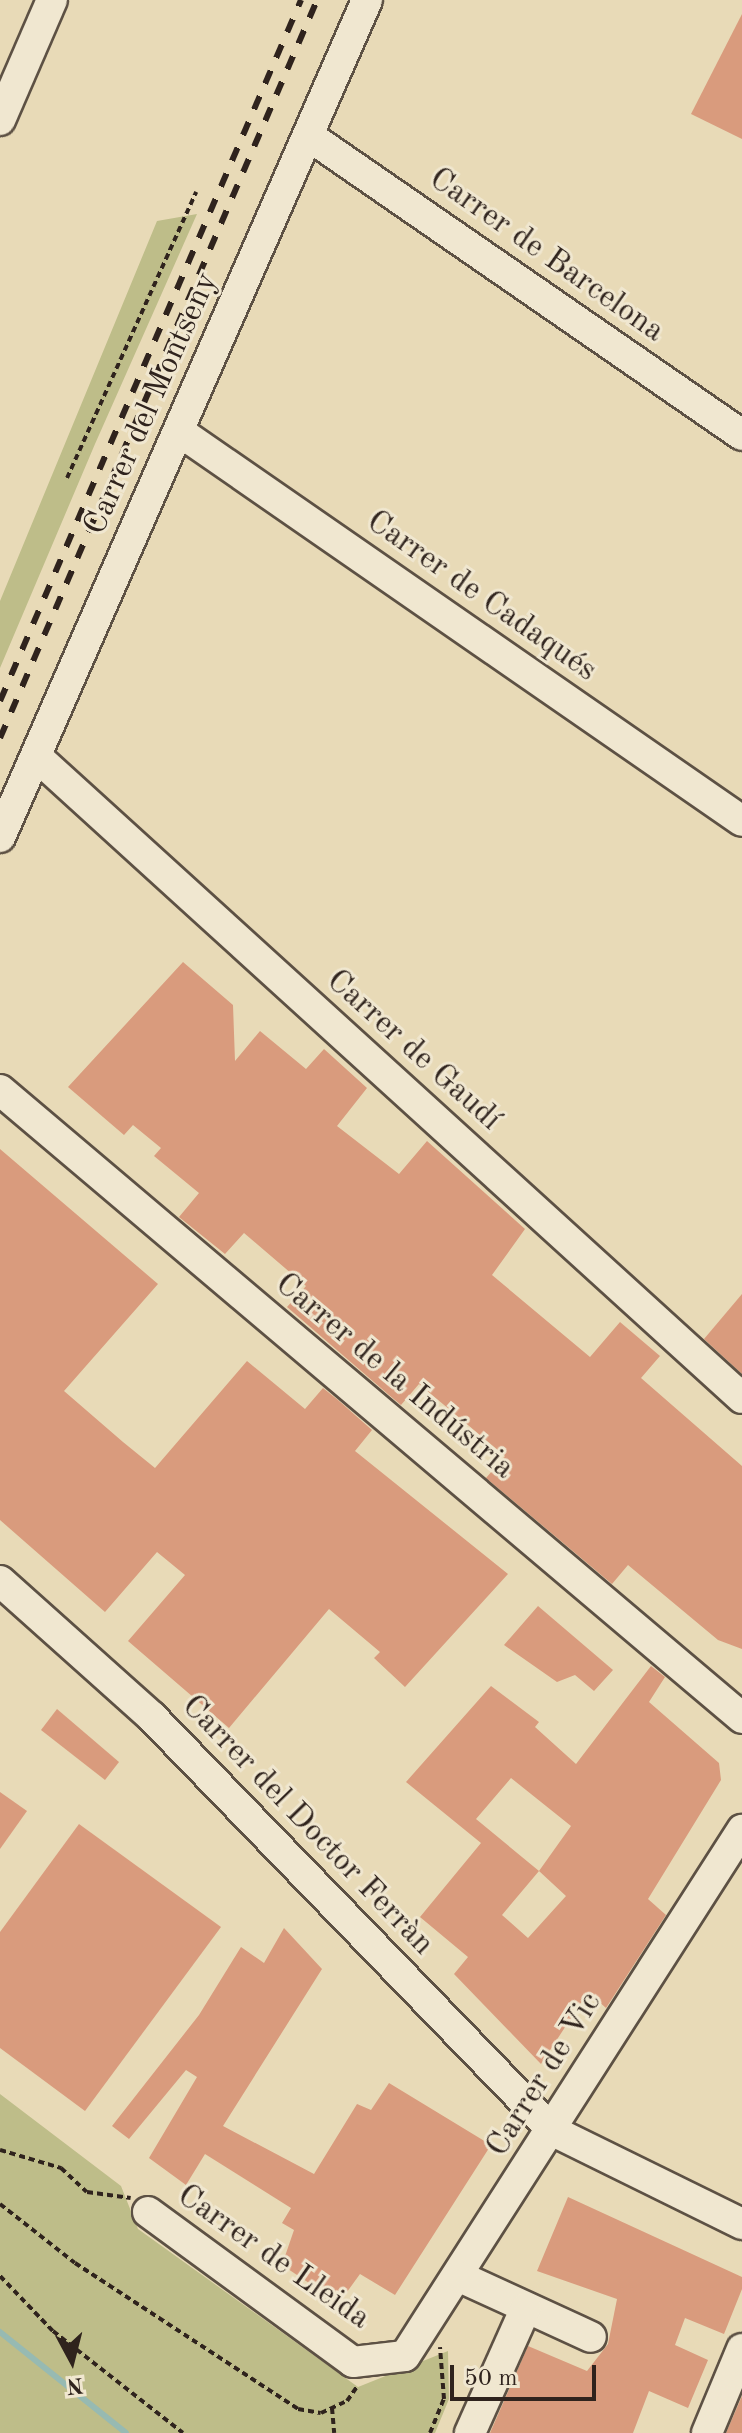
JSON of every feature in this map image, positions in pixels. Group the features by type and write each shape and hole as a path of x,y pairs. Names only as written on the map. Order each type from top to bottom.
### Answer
{"street":[{"path":"0,120 52,0"},
{"name":"Carrer del Montseny","path":"0,837 367,0"},
{"name":"Carrer de Barcelona","path":"309,136 742,435"},
{"name":"Carrer de Cadaqués","path":"180,432 742,821"},
{"name":"Carrer de Gaudí","path":"36,756 742,1398"},
{"name":"Carrer de la Indústria","path":"0,1090 742,1718"},
{"name":"Carrer del Doctor Ferràn","path":"0,1581 152,1717 553,2131 742,2224"},
{"name":"Carrer de Vic","path":"390,2358 437,2308 553,2131 742,1830"},
{"name":"Carrer de Lleida","path":"148,2212 353,2362 390,2358"},
{"path":"458,2276 591,2337"},
{"path":"470,2433 526,2308"},
{"path":"711,2432 742,2349"}],"path":[{"path":"67,478 196,192"},
{"path":"0,2150 61,2168 87,2192 127,2197 148,2212"},
{"path":"0,2204 267,2394 298,2409 332,2408 347,2401 390,2358"},
{"path":"0,2276 53,2331 183,2433"},
{"path":"430,2433 444,2399 437,2308"},
{"path":"332,2408 334,2433"}],"shaded area":[{"path":"197,214 0,668 0,601 157,221"},
{"path":"0,2094 121,2186 138,2229 358,2387 448,2351 449,2399 435,2433 0,2433"}],"building":[{"path":"742,14 742,139 691,114"},
{"path":"183,962 233,1005 235,1061 260,1031 306,1069 324,1049 367,1088 337,1126 399,1174 427,1141 525,1229 492,1275 590,1357 620,1322 660,1356 641,1378 742,1466 742,1649 718,1640 628,1565 612,1584 486,1478 505,1456 419,1384 401,1405 389,1395 287,1307 306,1286 244,1233 225,1254 179,1217 199,1193 154,1156 161,1148 133,1125 124,1135 68,1087"},
{"path":"0,1149 158,1284 64,1391 123,1442 155,1468 247,1361 305,1409 323,1388 338,1400 372,1430 355,1451 508,1574 405,1687 374,1658 380,1652 329,1609 229,1728 128,1641 185,1575 157,1552 105,1612 0,1520"},
{"path":"742,1294 742,1374 704,1339"},
{"path":"538,1606 613,1670 594,1691 575,1675 557,1682 504,1645"},
{"path":"651,1666 665,1677 649,1702 719,1763 721,1780 648,1899 666,1915 606,2008 588,1992 541,2064 454,1974 468,1957 420,1917 481,1843 406,1782 491,1686 539,1722 535,1727 576,1764","holes":["511,1778 571,1826 539,1871 476,1819","539,1871 566,1896 528,1938 502,1915"]},
{"path":"57,1709 119,1762 105,1780 41,1730"},
{"path":"0,1792 27,1811 0,1849"},
{"path":"79,1824 221,1927 85,2111 0,2048 0,1932"},
{"path":"284,1928 322,1969 223,2126 314,2174 357,2104 371,2110 389,2083 491,2145 395,2295 360,2274 339,2303 282,2265 294,2230 282,2223 291,2208 205,2154 186,2185 149,2158 197,2077 186,2070 129,2139 112,2126 199,2015 241,1947 264,1963"},
{"path":"568,2197 742,2277 742,2289 724,2334 685,2318 675,2345 708,2360 688,2408 649,2391 633,2433 490,2433 528,2346 587,2371 608,2344 617,2299 537,2271"},
{"path":"742,2396 742,2433 726,2433"}],"waterway":[{"path":"0,2332 126,2433"}],"railway":[{"path":"0,701 301,0"},
{"path":"0,738 317,0"}]}
